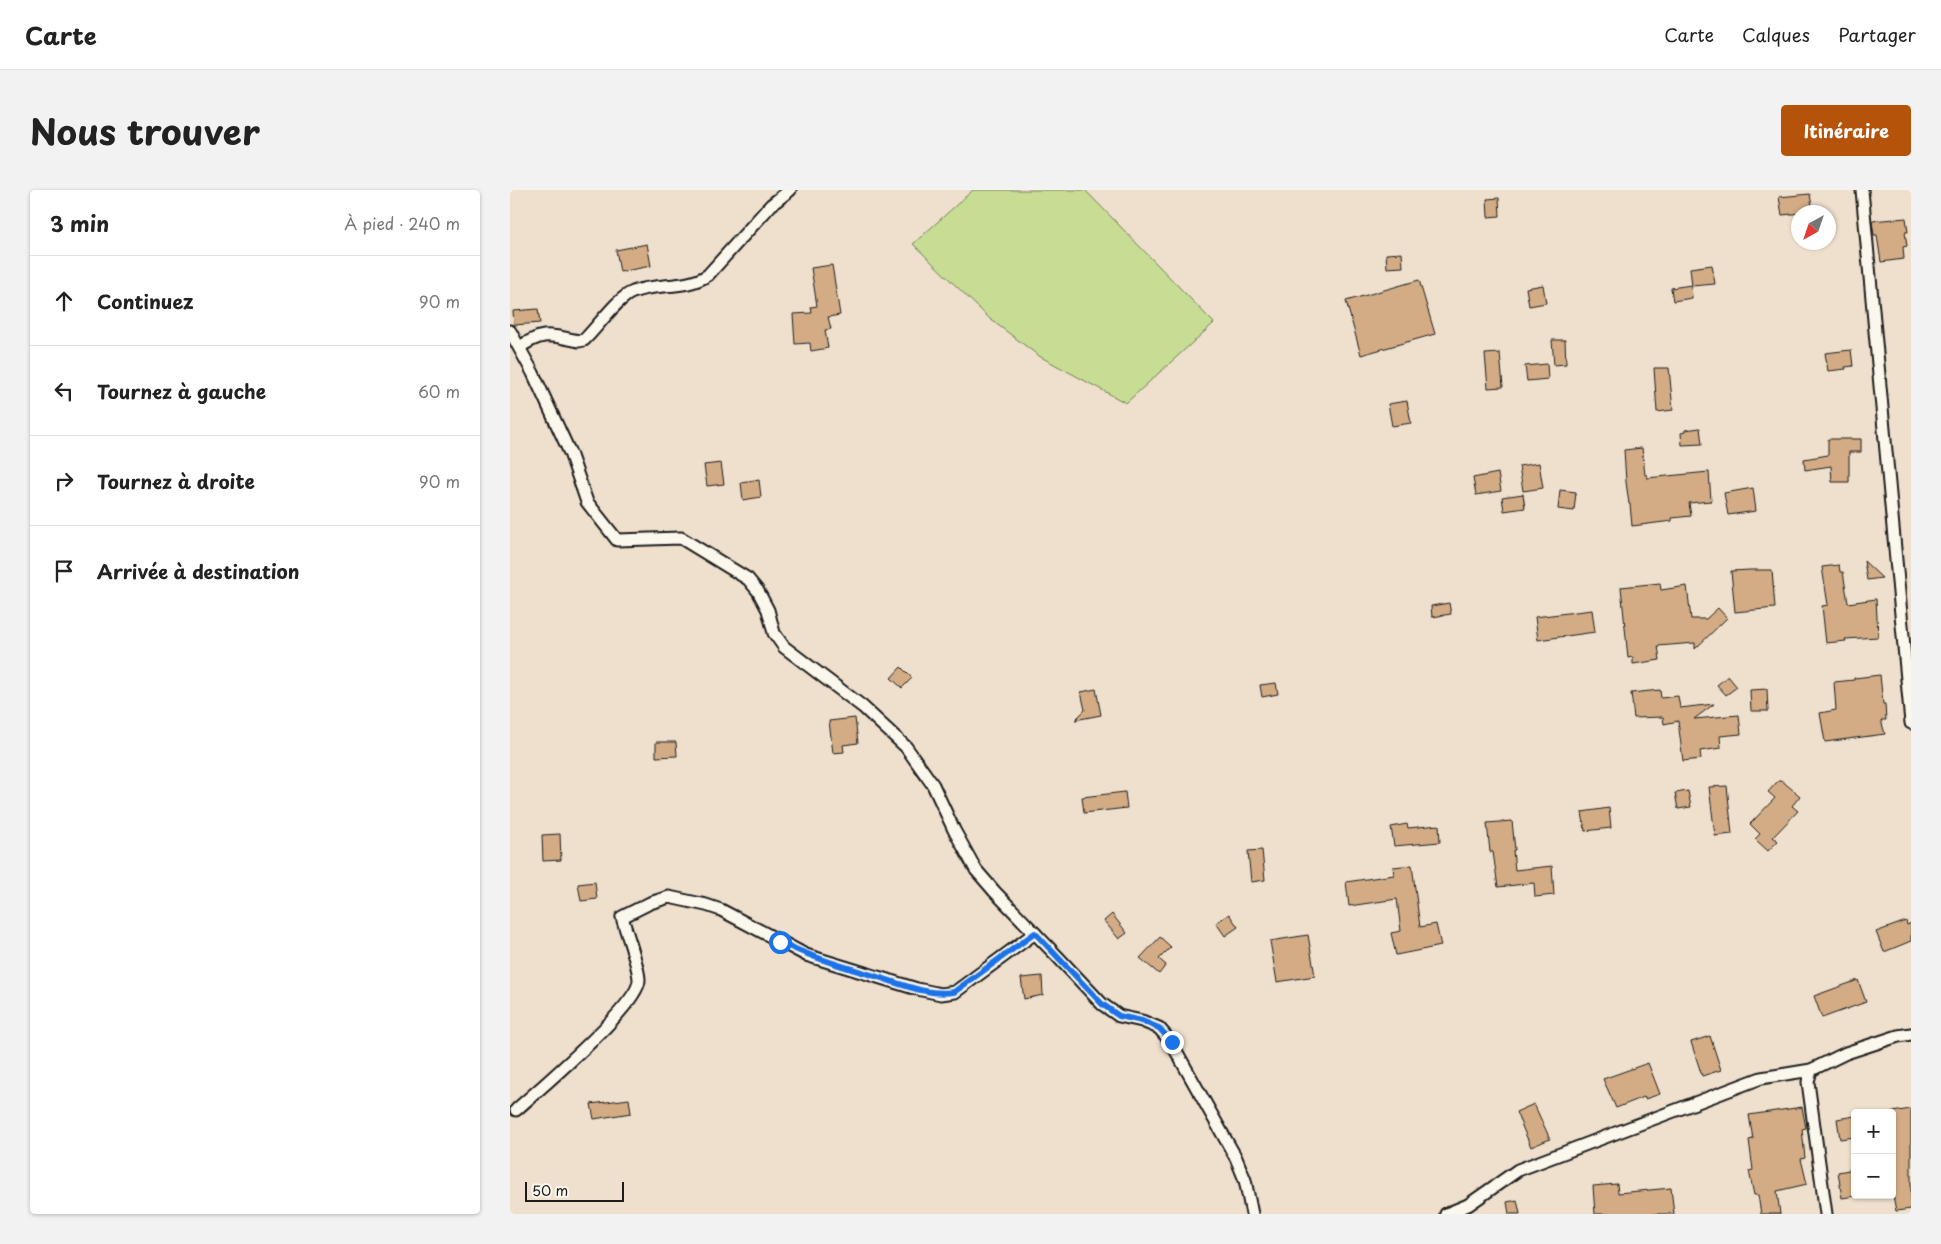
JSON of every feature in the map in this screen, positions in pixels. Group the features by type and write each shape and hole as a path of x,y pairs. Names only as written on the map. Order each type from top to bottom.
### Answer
{"street":[{"path":"520,346 538,336 546,335 579,341 584,340 622,299 632,292 698,281 708,275 771,205 790,190"},
{"path":"1862,190 1911,723"},
{"path":"510,331 520,346 570,453 587,502 617,540 681,538 748,579 758,590 768,610 774,633 784,647 862,707 906,747 933,785 954,830 976,870 995,892 1102,1004 1119,1016 1142,1021 1159,1028 1172,1042 1236,1158 1245,1180 1252,1214"},
{"path":"516,1110 617,1015 635,993 639,981 622,917 650,903 669,897 706,905 721,910 806,955 917,989 941,994 954,992 1035,933"},
{"path":"1446,1214 1468,1205 1518,1170 1761,1078 1811,1070 1846,1053 1898,1036 1911,1034"},
{"path":"1811,1070 1808,1082 1826,1214"}],"green space":[{"path":"973,190 1085,190 1214,323 1126,403 1039,356 990,319 913,244"}],"building":[{"path":"1810,194 1812,205 1791,205 1791,214 1782,215 1779,197"},
{"path":"1499,198 1500,216 1488,217 1487,199"},
{"path":"1906,218 1908,232 1905,232 1907,246 1903,247 1904,259 1881,262 1877,235 1874,235 1872,221"},
{"path":"647,244 651,266 620,272 616,250"},
{"path":"1402,253 1403,267 1387,268 1386,254"},
{"path":"832,265 840,315 828,317 831,329 825,330 828,348 811,351 810,343 795,344 793,314 812,313 811,307 817,306 811,268"},
{"path":"1712,265 1715,284 1692,286 1690,268"},
{"path":"1419,280 1435,334 1361,355 1346,301"},
{"path":"1543,285 1546,303 1529,306 1526,288"},
{"path":"1691,285 1692,298 1673,301 1671,288"},
{"path":"538,309 540,323 514,325 513,311"},
{"path":"1552,340 1565,340 1566,364 1554,365"},
{"path":"1851,350 1853,366 1845,367 1846,369 1828,371 1825,353"},
{"path":"1500,353 1503,387 1488,388 1485,354"},
{"path":"1547,364 1548,379 1527,381 1525,366"},
{"path":"1654,368 1669,368 1673,410 1657,412"},
{"path":"1407,401 1411,423 1392,426 1388,404"},
{"path":"1700,428 1702,444 1682,445 1681,433 1685,432 1685,430"},
{"path":"1828,439 1861,439 1861,452 1849,452 1849,482 1832,482 1831,466 1805,470 1804,459 1828,455"},
{"path":"1642,448 1647,478 1709,472 1711,501 1689,503 1691,516 1672,518 1672,521 1632,526 1624,450"},
{"path":"721,463 724,484 707,486 704,465"},
{"path":"1539,463 1543,488 1523,491 1519,466"},
{"path":"1498,473 1501,491 1476,495 1473,478"},
{"path":"759,480 761,497 743,500 741,483"},
{"path":"1753,488 1756,511 1728,515 1724,493"},
{"path":"1560,490 1576,492 1574,511 1558,509"},
{"path":"1523,494 1525,508 1504,511 1502,497"},
{"path":"1864,561 1882,578 1867,580"},
{"path":"1839,565 1840,572 1843,572 1848,603 1876,599 1878,637 1845,639 1846,641 1826,643 1822,606 1828,605 1822,567"},
{"path":"1772,570 1775,608 1735,612 1731,571"},
{"path":"1660,583 1661,590 1687,586 1691,619 1706,619 1718,608 1727,618 1695,649 1695,643 1658,646 1660,660 1633,664 1633,657 1628,658 1621,587"},
{"path":"1449,603 1451,614 1432,617 1431,606"},
{"path":"1592,610 1595,632 1538,640 1535,617"},
{"path":"901,667 912,678 902,688 891,678"},
{"path":"1880,675 1886,720 1881,720 1885,734 1825,742 1820,713 1836,710 1834,682"},
{"path":"1728,676 1737,687 1726,695 1717,685"},
{"path":"1276,683 1278,694 1262,697 1260,685"},
{"path":"1096,689 1101,715 1075,720 1085,710 1081,692"},
{"path":"1767,689 1768,711 1751,711 1750,690"},
{"path":"1660,690 1661,698 1678,696 1680,708 1714,704 1694,719 1739,715 1741,734 1720,736 1721,748 1700,751 1701,759 1683,761 1678,721 1664,724 1663,717 1634,718 1631,693"},
{"path":"855,718 858,743 843,745 844,752 833,753 829,721"},
{"path":"656,742 676,742 677,756 656,757"},
{"path":"1781,780 1800,796 1792,806 1798,811 1773,837 1778,841 1768,851 1755,839 1760,834 1750,824 1775,798 1768,792"},
{"path":"1727,786 1732,834 1715,836 1709,787"},
{"path":"1688,791 1691,807 1678,809 1675,793"},
{"path":"1125,792 1127,808 1084,813 1082,797"},
{"path":"1609,808 1611,828 1585,831 1582,812"},
{"path":"1512,821 1515,870 1552,866 1554,895 1535,897 1534,883 1498,887 1493,852 1490,852 1487,823"},
{"path":"1407,824 1408,828 1439,825 1440,842 1394,846 1391,827"},
{"path":"560,834 561,860 543,861 542,835"},
{"path":"1262,850 1265,880 1251,882 1248,851"},
{"path":"1412,865 1420,927 1436,924 1441,946 1396,955 1391,933 1401,931 1397,899 1349,906 1346,882 1394,875 1393,867"},
{"path":"595,882 597,899 581,901 578,884"},
{"path":"1112,914 1127,933 1119,939 1104,921"},
{"path":"1229,914 1238,927 1225,936 1216,923"},
{"path":"1906,921 1907,925 1911,923 1911,941 1884,952 1876,932"},
{"path":"1308,935 1315,976 1277,982 1270,941"},
{"path":"1160,937 1171,947 1159,959 1166,965 1159,974 1140,958"},
{"path":"1042,976 1043,995 1024,999 1021,978"},
{"path":"1858,980 1866,1002 1822,1018 1814,996"},
{"path":"1710,1036 1721,1070 1702,1076 1691,1042"},
{"path":"1648,1063 1660,1094 1645,1099 1644,1097 1616,1108 1603,1079"},
{"path":"629,1099 631,1113 594,1119 591,1104"},
{"path":"1534,1104 1550,1139 1531,1147 1516,1112"},
{"path":"1802,1107 1806,1128 1802,1129 1805,1158 1801,1159 1807,1184 1777,1191 1780,1214 1761,1214 1758,1195 1754,1195 1749,1171 1753,1170 1749,1140 1753,1139 1749,1115"},
{"path":"1911,1109 1911,1209 1896,1211 1894,1199 1896,1199 1896,1111"},
{"path":"1851,1117 1851,1138 1840,1139 1837,1119"},
{"path":"1851,1170 1851,1197 1842,1198 1838,1172"},
{"path":"1617,1184 1618,1193 1671,1188 1674,1214 1595,1214 1593,1186"},
{"path":"1517,1200 1520,1214 1509,1214 1507,1202"}],"route":[{"path":"780,942 806,955 917,989 941,994 954,992 1035,933 1102,1004 1119,1016 1142,1021 1159,1028 1172,1042"}]}
